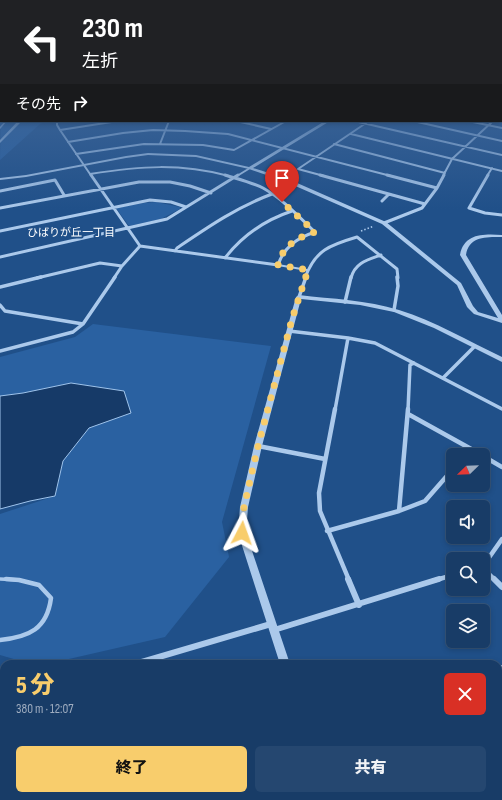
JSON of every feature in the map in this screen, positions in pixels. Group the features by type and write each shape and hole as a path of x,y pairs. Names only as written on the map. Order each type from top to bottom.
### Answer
{"street":[{"path":"0,142 7,134"},
{"path":"63,134 76,154 140,246 278,265 286,248 292,242 306,234 315,232 272,194 260,187 213,172 182,166 158,165 90,174"},
{"path":"68,142 115,134"},
{"path":"160,144 164,134"},
{"path":"228,134 255,139 437,188"},
{"path":"76,154 128,145 160,144 203,145 234,150 262,134"},
{"path":"0,256 167,219 306,134"},
{"path":"350,134 298,168 425,204"},
{"path":"352,134 502,171"},
{"path":"410,134 502,155"},
{"path":"474,134 502,141"},
{"path":"384,223 422,208 437,188 452,158 477,135"},
{"path":"334,144 445,173"},
{"path":"0,179 26,176 126,157 167,154 196,156 250,168 286,180 384,223 460,284 470,307 476,313 502,320"},
{"path":"492,168 469,208 485,213 502,215"},
{"path":"0,191 56,180 64,195"},
{"path":"0,208 138,182 160,181 189,185 212,192"},
{"path":"176,251 177,248 231,213 255,200 272,194"},
{"path":"382,201 389,194"},
{"path":"0,230 150,200 171,202 186,208"},
{"path":"225,258 232,247 270,219 292,211"},
{"path":"502,236 481,236 473,239 466,244 463,249 463,255 502,320"},
{"path":"283,660 242,533 244,507 258,446 299,297 313,259 326,247 357,237 397,269 398,286 394,310"},
{"path":"0,351 73,332 83,324 122,266 140,246"},
{"path":"345,302 353,271 362,262 381,255"},
{"path":"0,287 100,263 122,266"},
{"path":"299,297 345,302 394,310 422,321 502,360"},
{"path":"0,305 5,311"},
{"path":"0,314 5,311 83,324"},
{"path":"289,331 348,338 375,343 502,409"},
{"path":"348,338 319,494 320,511 327,531 359,604"},
{"path":"443,378 474,347"},
{"path":"399,511 408,414 410,365 414,363"},
{"path":"408,414 469,448"},
{"path":"258,446 325,459"},
{"path":"490,459 502,466"},
{"path":"327,531 399,511 425,500 446,477"},
{"path":"490,555 502,539"},
{"path":"490,575 502,587"},
{"path":"150,660 359,604 446,577"}],"lane":[{"path":"278,265 308,270"},
{"path":"0,579 19,580 40,585 51,598 51,610 43,623 28,634 14,639 0,640"}],"path":[{"path":"357,237 358,232 384,223"}],"shaded area":[{"path":"0,134 29,134 0,160"},
{"path":"156,202 180,207 180,209 161,219 129,226 116,208 144,203"},
{"path":"93,324 271,346 222,522 229,557 165,637 64,660 17,660 0,655 0,514 55,496 63,461 89,428 130,413 124,391 71,383 0,396 0,357 75,337"},
{"path":"71,383 124,391 131,413 89,428 63,461 55,496 0,509 0,396"}],"district":[{"name":"ひばりが丘一丁目","path":"71,232"}],"route":[{"path":"242,533 244,507 258,446 295,307 308,270 278,265 279,260 286,248 292,242 306,234 315,232 282,202"}]}
